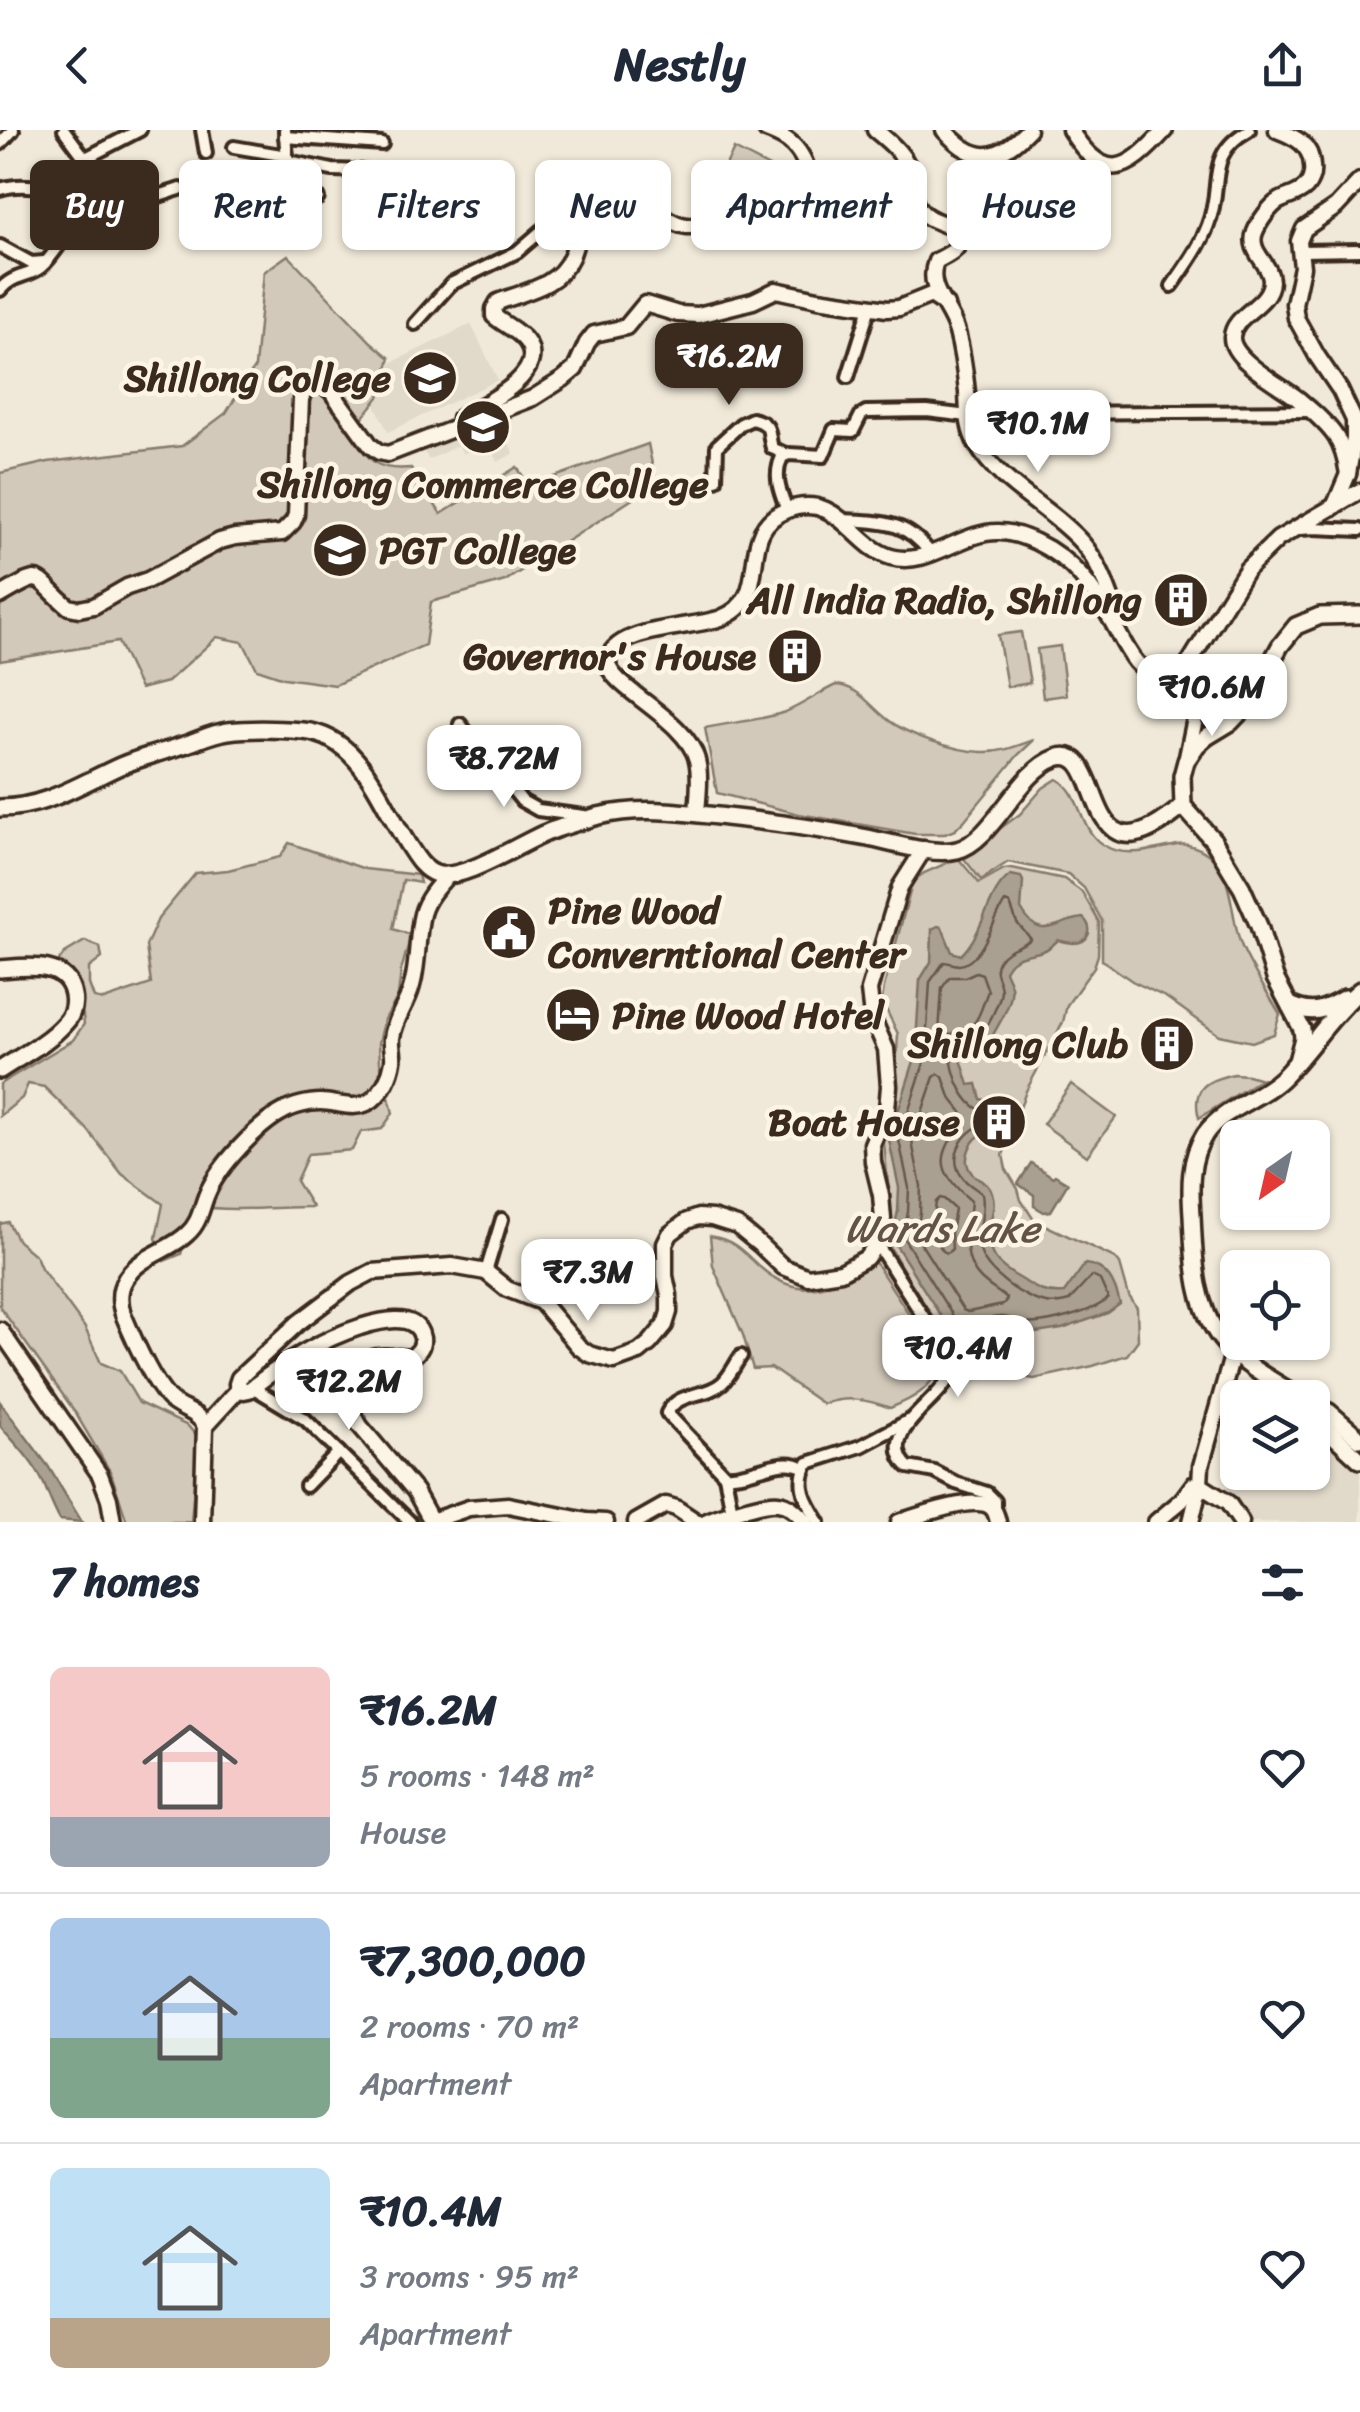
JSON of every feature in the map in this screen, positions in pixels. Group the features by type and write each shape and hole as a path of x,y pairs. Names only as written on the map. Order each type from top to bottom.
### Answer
{"main road":[{"path":"1297,1061 1302,1029 1269,965 1259,926 1242,888 1212,840 1183,806 1182,780 1190,755 1201,740 1231,722 1244,708 1296,626 1320,616 1360,615"},
{"path":"0,808 40,803 141,758 214,733 250,730 304,731 334,739 368,776 422,866 447,876 493,860 546,833 622,811 697,813 954,851 984,830 1044,764 1066,756 1077,762 1107,825 1116,832 1125,835 1151,830 1183,806"},
{"path":"0,968 36,966 56,972 71,987 74,1005 61,1028 0,1070"},
{"path":"1290,1005 1304,1012 1324,1009 1359,991"},
{"path":"1220,1338 1208,1317 1197,1281 1192,1246 1189,1194 1197,1149 1211,1127 1271,1087 1359,991"},
{"path":"1244,1360 1274,1380"},
{"path":"1330,1413 1360,1439"},
{"path":"1330,1432 1360,1460"}],"street":[{"path":"0,144 13,130"},
{"path":"64,130 86,158 140,130"},
{"path":"202,130 206,154"},
{"path":"671,221 712,223 800,194 806,180 805,162 792,142 766,130"},
{"path":"875,130 901,154 913,178 918,209 961,233 958,247 936,262 934,285 957,332 975,442 990,462 1077,537 1089,552 1106,586 1128,650"},
{"path":"944,130 962,148 981,156 1004,152 1028,130"},
{"path":"1070,130 1096,162 1116,166 1141,156 1165,130"},
{"path":"1172,286 1196,250 1210,219 1221,154 1226,145 1249,130"},
{"path":"1277,130 1306,147 1312,173 1307,186 1276,203 1256,231 1255,250 1271,282 1265,296 1232,337 1243,359 1312,412 1336,437 1346,458 1348,474"},
{"path":"288,158 285,134 382,144"},
{"path":"234,147 342,170"},
{"path":"1334,508 1348,474 1354,420 1294,311 1302,267 1298,242 1304,228 1336,206 1360,180"},
{"path":"0,190 30,187"},
{"path":"415,324 450,284 517,252 535,236"},
{"path":"0,246 31,263 46,262"},
{"path":"0,290 12,278 37,270 55,250"},
{"path":"430,438 506,390 524,374 530,345 498,320 494,310 498,302 546,286 574,250"},
{"path":"1300,251 1360,250"},
{"path":"0,596 36,578 69,607 87,608 220,541 235,536 282,533 296,515 302,395 313,384 331,391 371,446 388,454 522,403 551,388 575,369 594,334 626,327 645,304 678,314 698,315 776,290 894,309 930,295 946,306"},
{"path":"848,377 870,306"},
{"path":"716,480 717,446 746,420 767,425 772,448 785,454 823,456 832,432 854,432 866,412 928,411 968,416"},
{"path":"1036,413 1312,412"},
{"path":"785,454 779,462 777,479 787,510"},
{"path":"1178,691 1184,671 1247,569 1278,539 1360,491"},
{"path":"697,813 696,759 690,746 666,718 610,674 610,654 623,639 721,618 740,608 752,587 757,541 763,528 787,510 817,507 843,520 873,548 898,559 911,559 978,534 1000,532 1036,542 1073,568 1093,589 1141,667 1198,704 1244,708"},
{"path":"843,520 902,527 930,553"},
{"path":"1278,539 1297,530 1314,528 1360,530"},
{"path":"1185,766 1198,704"},
{"path":"460,724 522,801 538,810 594,818"},
{"path":"410,1522 297,1412 237,1384 239,1378 285,1334 351,1283 381,1271 452,1266 486,1272 507,1289 541,1302 589,1354 614,1361 639,1352 665,1325 669,1295 665,1244 670,1234 687,1221 712,1218 737,1226 783,1267 808,1277 841,1272 866,1258 877,1244 882,1228 872,1144 887,1109 889,1086 886,1049 869,1007 869,990 900,887 924,849"},
{"path":"202,1522 205,1426 195,1414 174,1404 161,1388 123,1314 121,1286 134,1267 188,1234 196,1225 208,1191 249,1136 270,1119 288,1108 319,1102 354,1107 379,1094 394,1058 396,1020 414,976 422,912 447,876"},
{"path":"486,1272 502,1219"},
{"path":"877,1244 950,1361 950,1374 944,1386 919,1409 898,1443 903,1462 987,1493 995,1501 997,1517"},
{"path":"205,1426 246,1388 332,1338 362,1326 393,1320 415,1325 421,1332 420,1350 412,1357 378,1356 370,1360 354,1379 346,1403 414,1491 432,1522 478,1506 508,1505 536,1517 606,1522"},
{"path":"0,1330 100,1474 113,1522"},
{"path":"732,1512 725,1476 666,1412 683,1397 718,1386 741,1356"},
{"path":"1190,1522 1201,1466 1232,1360"},
{"path":"819,1522 802,1488 808,1463 861,1446 912,1419"},
{"path":"306,1486 339,1452"},
{"path":"725,1476 791,1463 804,1468"},
{"path":"1156,1522 1193,1485 1200,1484 1228,1503 1241,1522"},
{"path":"705,1522 776,1502 789,1507 806,1522"},
{"path":"899,1522 973,1504 988,1504 997,1517"},
{"path":"636,1522 672,1506 696,1522"}],"shaded area":[{"path":"734,149 755,160 728,160"},
{"path":"288,255 390,358 379,397 351,432 374,462 389,468 411,468 441,514 517,467 529,486 648,444 656,484 505,581 431,602 425,645 335,685 284,678 257,669 243,642 217,637 167,682 140,689 118,642 0,661 0,473 48,462 182,446 226,413 255,367 264,272"},
{"name":"Shillong College","path":"471,324 498,380 388,432 362,377"},
{"name":"Shillong Commerce College","path":"493,413 514,453 498,462 486,441 463,454 458,445 429,460 423,450"},
{"path":"1021,632 1030,683 1007,687 998,635"},
{"path":"1060,646 1066,695 1043,698 1037,649"},
{"path":"836,685 857,693 896,725 945,745 989,752 1034,740 964,821 945,834 915,834 799,814 717,793 705,728 785,712"},
{"path":"1057,779 1072,793 1090,831 1105,846 1130,852 1186,845 1204,851 1215,861 1228,887 1242,947 1280,1014 1274,1034 1252,1042 1219,1035 1167,998 1102,960 1102,921 1084,888 1068,874 1008,862 981,880 962,856 1020,814 1043,788"},
{"path":"289,843 365,869 418,875 420,883 403,880 393,929 411,935 398,996 384,1021 379,1043 393,1113 382,1129 361,1132 352,1150 308,1154 296,1181 312,1207 195,1206 181,1254 164,1261 156,1238 163,1204 122,1174 87,1129 44,1087 28,1084 22,1098 0,1116 0,1084 73,1040 84,1024 76,992 55,966 65,953 85,941 100,947 102,958 89,968 94,998 104,1000 151,984 146,946 158,919 196,873 228,870 280,857"},
{"path":"958,858 979,883 1012,868 1064,879 1082,892 1099,922 1094,967 1067,1005 1063,1022 1026,1091 1003,1155 1006,1169 1034,1220 1115,1258 1120,1264 1129,1296 1137,1308 1138,1340 1127,1355 1034,1379 959,1358 886,1240 891,1215 884,1143 894,1104 898,1034 882,1001 884,987 913,881"},
{"path":"1234,1074 1261,1079 1199,1118 1199,1092 1209,1082"},
{"path":"1071,1084 1116,1117 1087,1156 1043,1124"},
{"path":"8,1222 18,1241 36,1256 85,1328 101,1363 120,1371 139,1403 188,1426 198,1438 191,1522 127,1522 111,1473 73,1409 0,1307 0,1224"},
{"path":"710,1236 732,1244 776,1279 804,1288 832,1283 873,1259 941,1363 932,1380 914,1396 890,1408 856,1400 823,1404 771,1368 753,1369 713,1266"},
{"path":"1330,1441 1360,1470 1360,1522 1247,1522 1225,1490 1330,1490"}],"water":[{"name":"Wards Lake","path":"1011,875 1023,881 1021,909 1035,926 1049,928 1083,918 1089,930 1087,938 1079,942 1058,940 1045,950 1012,961 1005,971 1011,994 1001,1021 982,1055 968,1050 960,1056 969,1085 977,1084 981,1099 1007,1111 1008,1120 1000,1130 976,1139 967,1155 968,1167 992,1193 989,1244 999,1264 1036,1288 1058,1293 1064,1293 1085,1264 1093,1265 1109,1277 1120,1304 1108,1313 1062,1329 1029,1334 996,1328 956,1340 892,1239 899,1188 889,1140 915,1058 920,980 931,962 932,929 942,927 952,952 961,955 975,936 997,890"},
{"path":"1031,1163 1068,1183 1051,1211 1034,1206 1034,1195 1018,1184"},
{"path":"0,1402 48,1466 82,1522 60,1520 35,1468 0,1426"}],"place":[{"name":"Shillong College","path":"430,378"},
{"name":"Shillong Commerce College","path":"483,427"},
{"name":"PGT College","path":"340,550"},
{"name":"All India Radio, Shillong","path":"1181,600"},
{"name":"Governor's House","path":"795,656"},
{"name":"Pine Wood Converntional Center","path":"509,932"},
{"name":"Pine Wood Hotel","path":"573,1015"},
{"name":"Shillong Club","path":"1167,1044"},
{"name":"Boat House","path":"999,1122"}]}
